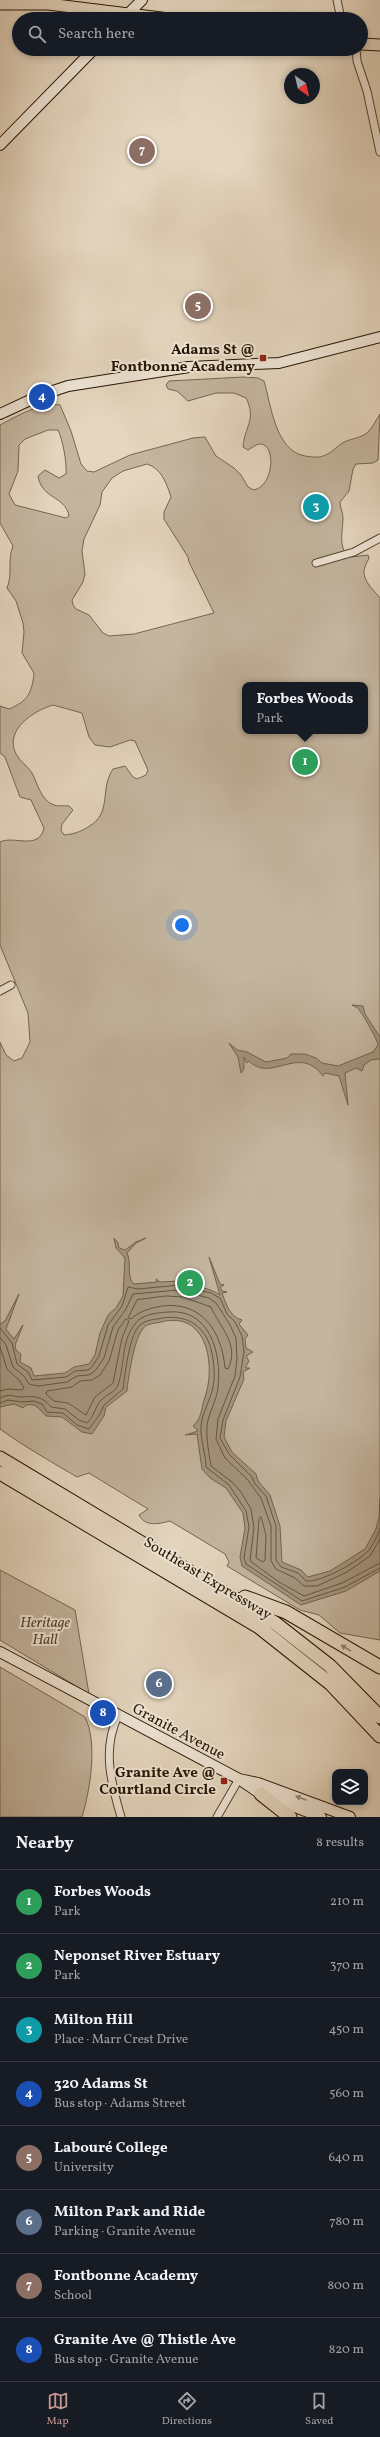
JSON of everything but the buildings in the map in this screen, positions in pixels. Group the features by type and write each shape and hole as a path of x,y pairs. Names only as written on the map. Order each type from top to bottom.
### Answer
{"highway":[{"name":"Southeast Expressway","path":"0,1451 245,1597 315,1646 380,1709"},
{"path":"0,1458 275,1623 330,1666 380,1717"},
{"path":"0,1467 262,1623 328,1675 380,1728"},
{"name":"Southeast Expressway","path":"0,1473 259,1627 331,1684 380,1736"},
{"path":"245,1597 286,1612 380,1667"},
{"path":"261,1794 290,1817"}],"main road":[{"path":"130,12 142,0"},
{"path":"0,4 48,4 100,12"},
{"path":"368,44 380,45"},
{"path":"0,145 87,56"},
{"path":"0,414 40,395 72,386 189,367 279,364 380,337"},
{"name":"Granite Avenue","path":"0,1652 239,1779 261,1794 321,1817"},
{"name":"Granite Avenue","path":"239,1779 258,1782 350,1817"}],"street":[{"path":"337,0 340,12"},
{"path":"357,56 367,91 380,152"},
{"path":"316,563 354,552 380,538"},
{"path":"0,991 11,985"},
{"path":"118,1716 112,1728 109,1766 111,1786 121,1817"},
{"path":"217,1817 239,1779"}],"green space":[{"path":"244,377 258,378 264,381 272,414 281,436 287,445 295,452 305,456 324,456 344,442 365,434 380,414 378,460 373,463 356,464 353,469 349,491 340,502 340,506 343,516 342,545 344,550 351,557 368,555 369,558 365,567 364,576 368,584 380,598 380,1640 340,1633 319,1615 300,1610 227,1566 229,1562 225,1554 170,1521 153,1524 145,1521 139,1515 148,1509 89,1473 77,1477 28,1448 0,1429 0,1042 6,1055 14,1061 22,1058 30,1042 28,1013 0,945 0,842 6,840 32,841 41,835 44,828 31,800 20,797 5,757 0,753 0,706 9,709 21,703 28,696 32,686 34,673 22,653 24,632 23,623 16,601 7,588 10,578 10,557 13,546 0,523 0,425 21,414 37,408 60,405 71,431 81,464 87,471 94,472 130,455 193,438 205,437 216,456 234,468 241,475 248,487 254,490 261,487 269,473 271,464 270,456 265,445 259,444 248,450 243,447 250,418 249,405 246,398 234,393 216,393 188,401 177,391 168,389 166,385 169,381","holes":["48,430 58,430 62,440 66,474 59,478 45,470 38,476 40,484 44,489 67,509 69,516 66,518 15,505 9,494 18,471 19,445 25,439","147,464 152,466 160,473 168,487 171,497 164,512 164,519 188,557 214,613 134,634 109,636 103,633 89,615 76,609 73,605 72,600 83,582 85,574 82,551 84,539 100,505 102,492 112,478 123,471","53,705 82,713 89,737 95,745 110,747 130,740 135,741 148,770 146,775 137,779 133,777 125,766 113,769 109,777 103,808 96,821 80,831 64,835 61,830 62,824 73,810 69,806 56,806 46,800 40,792 32,773 16,754 13,745 14,737 22,723 37,712"]},
{"name":"Heritage Hall","path":"0,1570 75,1610 89,1694 0,1640"},
{"path":"0,1667 85,1717 89,1728 92,1753 88,1794 82,1817 0,1817"}],"water":[{"path":"352,1005 363,1006 365,1014 380,1037 380,1059 371,1060 364,1065 362,1071 356,1068 345,1073 348,1105 339,1076 325,1073 323,1076 314,1067 304,1063 266,1068 258,1067 249,1061 247,1063 244,1057 244,1069 241,1073 238,1057 229,1043 237,1050 247,1052 266,1062 287,1058 291,1054 305,1054 316,1058 322,1063 338,1066 373,1052 378,1045 376,1039 359,1010"},
{"path":"114,1238 118,1243 119,1248 125,1250 136,1242 146,1238 136,1243 127,1253 130,1278 134,1284 157,1282 156,1279 160,1282 180,1281 192,1284 193,1282 198,1286 220,1295 209,1257 220,1284 224,1285 220,1287 222,1291 227,1292 222,1293 225,1301 231,1313 242,1320 239,1324 248,1335 245,1339 246,1348 253,1352 246,1356 249,1361 245,1368 250,1368 243,1372 244,1379 226,1421 224,1437 232,1452 256,1474 258,1481 270,1495 280,1526 282,1562 301,1570 308,1577 330,1571 365,1549 376,1529 379,1517 380,1498 380,1571 346,1591 301,1605 242,1566 240,1557 245,1528 243,1513 226,1488 210,1478 202,1469 197,1434 185,1435 198,1431 193,1426 201,1413 208,1384 209,1370 208,1356 204,1343 198,1332 189,1324 177,1320 148,1325 144,1328 136,1342 127,1391 106,1407 104,1416 92,1434 82,1432 62,1417 46,1416 33,1405 26,1405 23,1408 14,1404 0,1407 0,1324 5,1321 19,1294 6,1329 14,1339 23,1325 15,1345 16,1350 21,1354 20,1362 31,1368 34,1376 65,1373 74,1367 89,1364 95,1355 100,1333 108,1315 116,1308 123,1296 125,1258 116,1248"}],"place":[{"name":"Fontbonne Academy","path":"142,151"},
{"name":"Labouré College","path":"198,306"},
{"name":"Adams St @ Fontbonne Academy","path":"263,358"},
{"name":"320 Adams St","path":"42,397"},
{"name":"Milton Hill","path":"316,507"},
{"name":"Forbes Woods","path":"305,762"},
{"name":"Neponset River Estuary","path":"190,1283"},
{"name":"Milton Park and Ride","path":"159,1684"},
{"name":"Granite Ave @ Thistle Ave","path":"103,1713"},
{"name":"Granite Ave @ Courtland Circle","path":"224,1781"}]}
